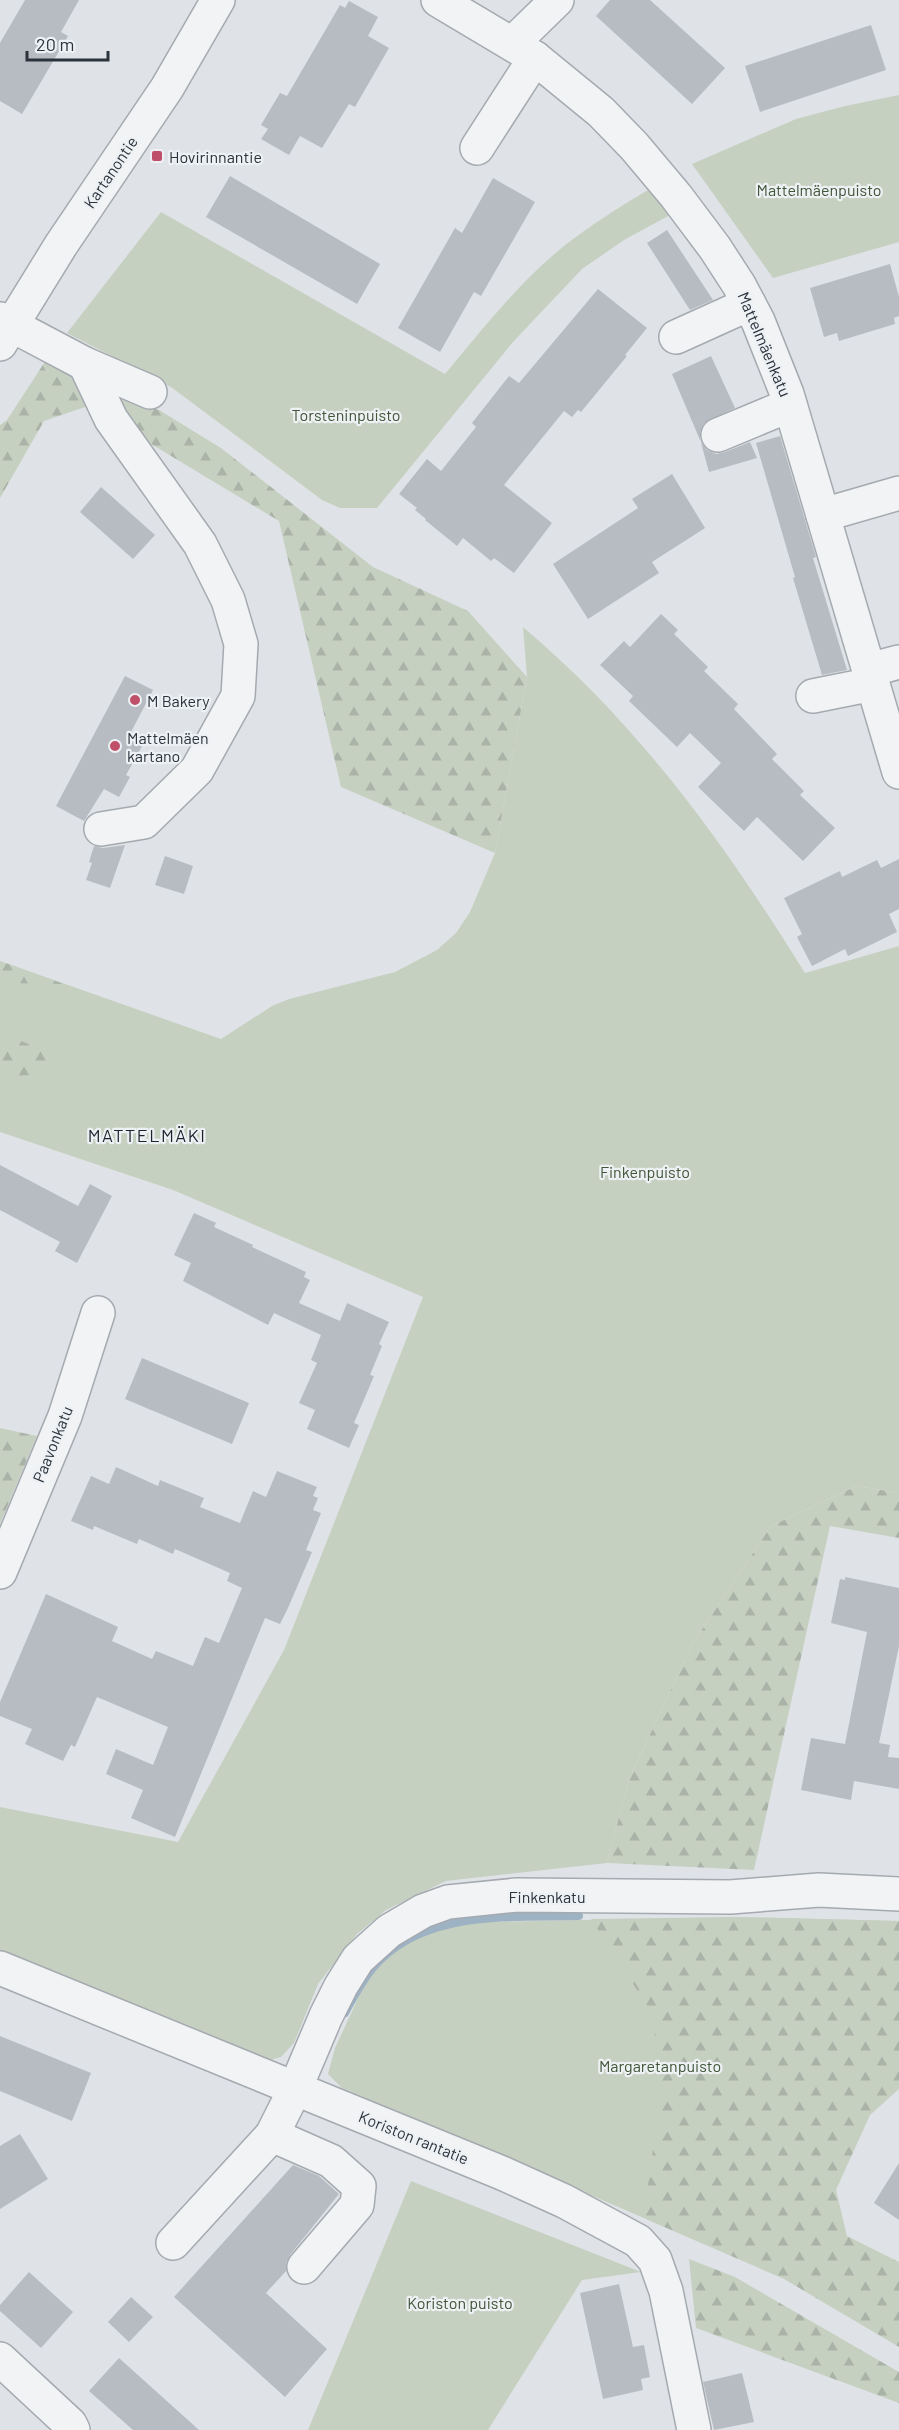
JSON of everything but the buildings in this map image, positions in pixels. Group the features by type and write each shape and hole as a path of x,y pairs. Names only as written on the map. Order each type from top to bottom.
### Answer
{"street":[{"name":"Kartanontie","path":"4,330 167,88 218,0"},
{"name":"Mattelmäenkatu","path":"438,0 524,50 601,112 634,146 716,248 749,304 772,353 823,515 880,672 899,772"},
{"path":"477,148 524,50 557,0"},
{"path":"675,337 749,304"},
{"path":"4,330 150,392"},
{"path":"85,364 111,419 200,544 228,600 241,644 238,696 197,770 144,822 101,829"},
{"path":"718,435 790,405"},
{"path":"823,515 899,493"},
{"path":"813,696 880,672"},
{"name":"Paavonkatu","path":"0,1572 65,1416 98,1313"},
{"name":"Finkenkatu","path":"173,2243 272,2135 331,2006 358,1959 389,1931 423,1911 448,1902 517,1895 730,1896 819,1890 899,1894"},
{"name":"Koriston rantatie","path":"0,1968 513,2178 564,2201 638,2241 655,2260 666,2291 694,2430"},
{"path":"272,2135 331,2160 359,2186 357,2205 304,2267"},
{"path":"0,2359 70,2424 73,2430"}],"green space":[{"name":"Mattelmäenpuisto","path":"899,95 899,242 773,278 692,164 796,119"},
{"name":"Torsteninpuisto","path":"648,190 670,215 624,240 582,269 513,342 377,508 340,508 322,500 171,387 67,333 161,212 445,374 502,307 547,260 595,224"},
{"path":"48,357 69,367 88,406 44,421 0,498 0,425 7,420"},
{"path":"112,397 159,410 221,448 373,567 468,611 527,677 495,853 341,787 279,521 123,427"},
{"name":"Finkenpuisto","path":"523,627 566,665 643,746 711,833 805,973 899,946 899,1493 857,1486 771,1526 693,1643 629,1779 607,1863 446,1881 386,1910 357,1934 318,1984 294,2043 281,2057 267,2061 0,1952 0,1807 178,1842 284,1650 423,1297 173,1190 0,1132 0,961 221,1039 272,1006 289,999 395,972 437,950 456,933 470,912 495,853 527,677"},
{"path":"0,961 64,984 9,983 0,998"},
{"path":"0,1032 59,1057 52,1073 0,1078"},
{"path":"0,1428 37,1436 0,1524"},
{"path":"857,1486 899,1493 899,1538 830,1526 754,1870 607,1863 629,1779 693,1643 771,1526"},
{"name":"Margaretanpuisto","path":"738,1917 899,1921 732,2256 342,2088 328,2074 335,2048 360,1994 382,1957 428,1932 478,1922"},
{"path":"738,1917 899,1921 899,2089 870,2115 836,2190 847,2236 899,2262 899,2347 784,2279 646,2219 645,2206 662,2086 652,2013 591,1919"},
{"name":"Koriston puisto","path":"411,2181 641,2272 582,2280 488,2430 308,2430"},
{"path":"689,2259 735,2277 899,2372 899,2403 696,2328"}],"waterway":[{"path":"345,2013 372,1969 392,1950 415,1936 441,1926 468,1921 579,1916"}],"place":[{"name":"Hovirinnantie","path":"157,156"},
{"name":"M Bakery","path":"135,700"},
{"name":"Mattelmäen kartano","path":"115,746"}],"district":[{"name":"MATTELMÄKI","path":"147,1135"}]}
